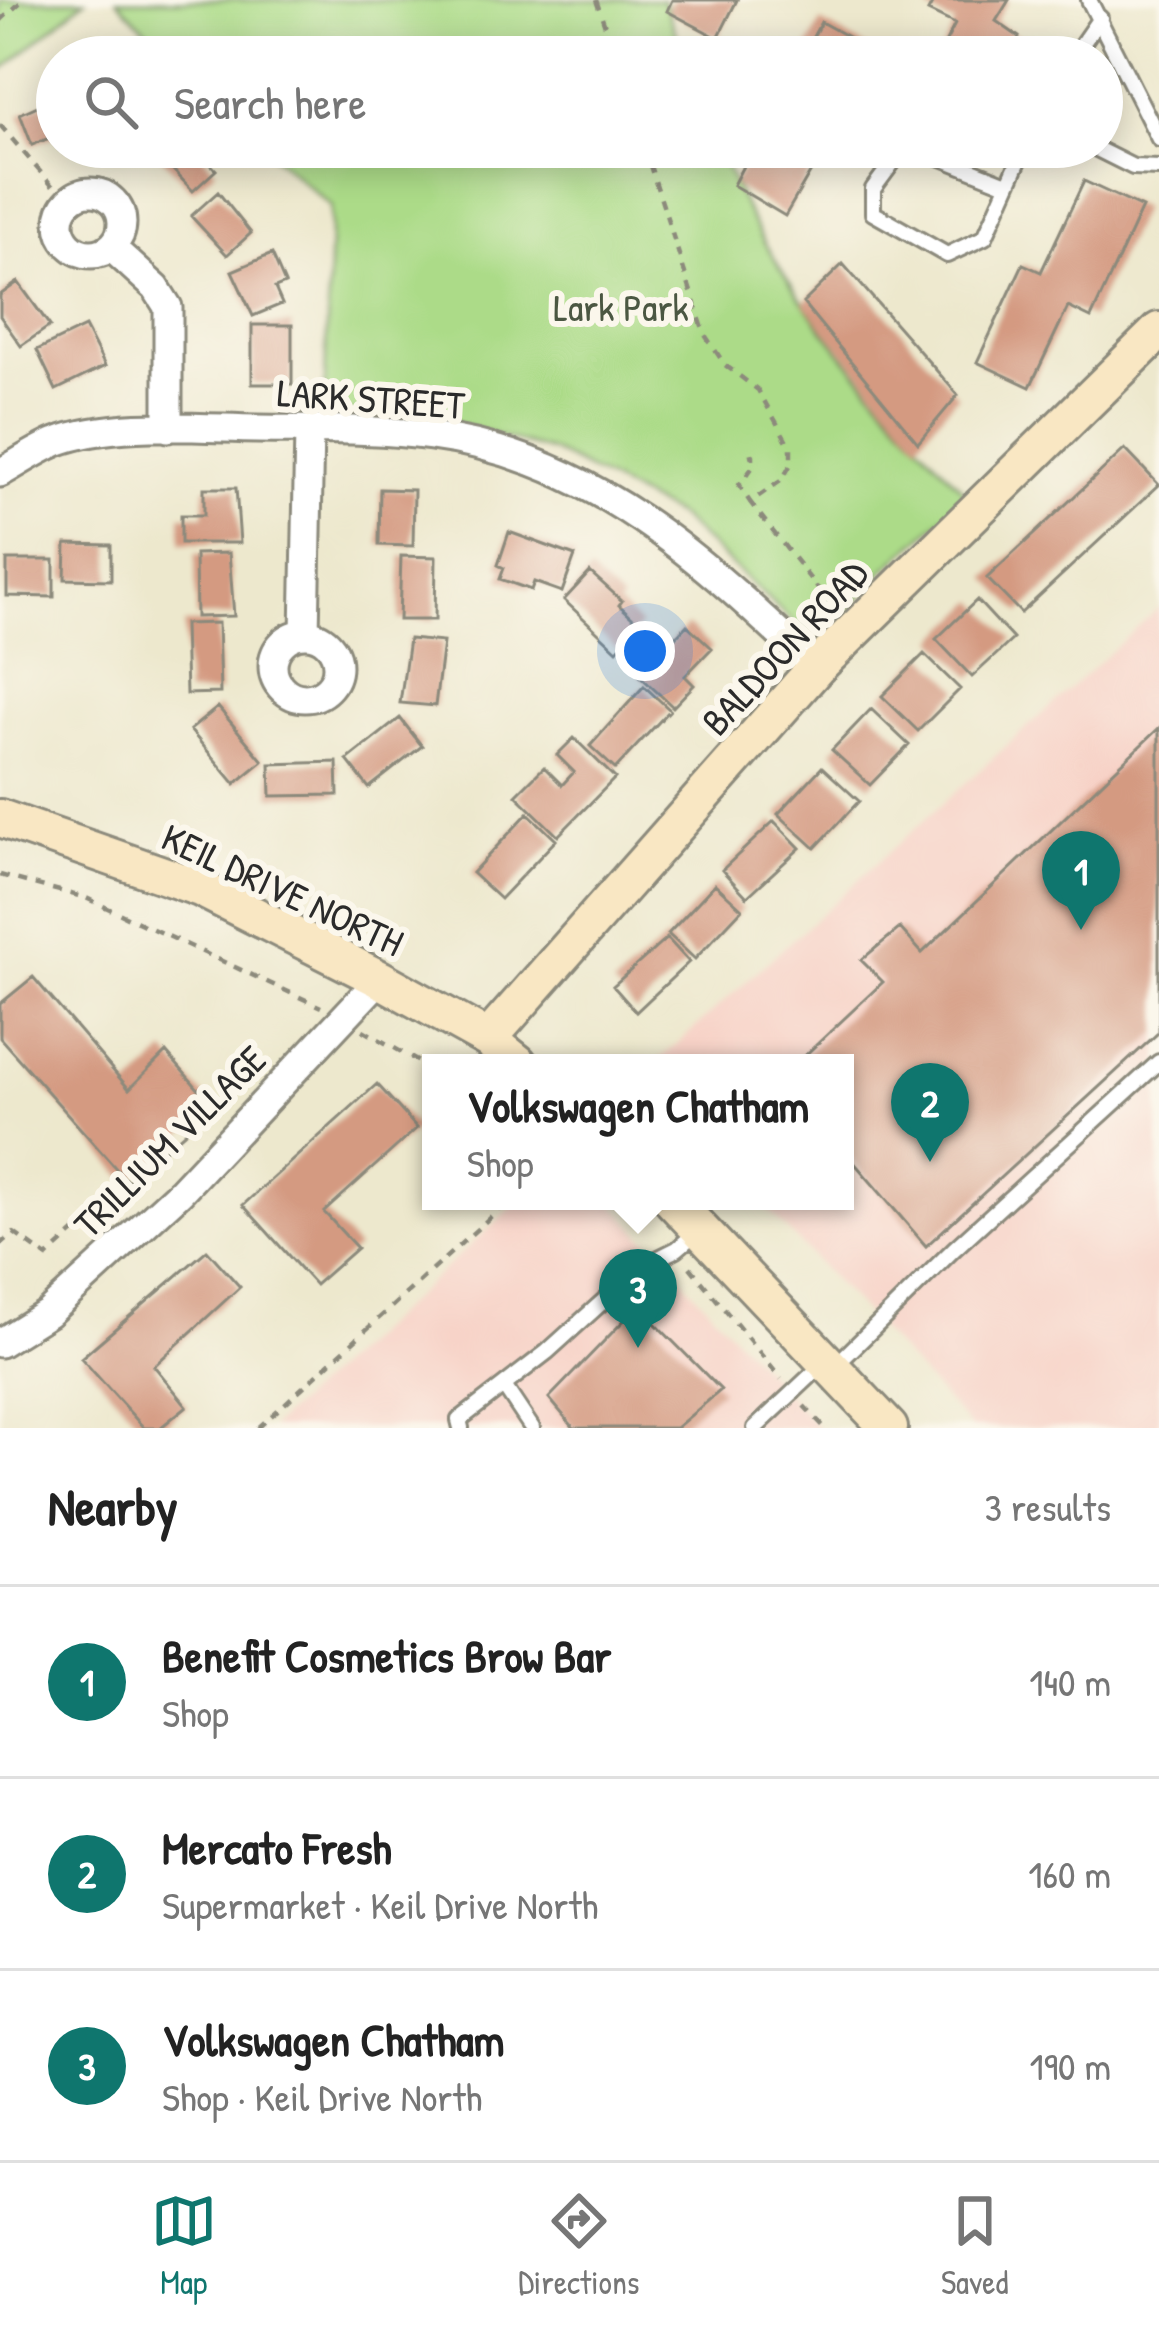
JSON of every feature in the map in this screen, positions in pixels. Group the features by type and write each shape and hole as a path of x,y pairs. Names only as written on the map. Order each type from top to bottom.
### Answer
{"street":[{"path":"95,192 113,201 122,230 111,247 92,254 72,249 59,221 67,203 95,192"},
{"path":"111,247 156,288 168,308 168,428"},
{"name":"BALDOON ROAD","path":"488,1039 816,668 1159,331"},
{"name":"LARK STREET","path":"0,473 56,442 168,428 433,436 496,450 566,476 637,514 717,574 816,668"},
{"path":"305,634 309,430"},
{"name":"KEIL DRIVE NORTH","path":"0,818 200,888 380,979 507,1054"},
{"name":"TRILLIUM VILLAGE","path":"0,1343 48,1312 180,1192 380,979"},
{"path":"677,1210 689,1238 829,1365 889,1428"}],"lane":[{"path":"1089,0 1109,36"},
{"path":"1088,36 1100,18"},
{"path":"1123,65 1159,139"},
{"path":"1123,162 1159,168"},
{"path":"888,168 873,189 873,213 947,255 985,237 1014,168"},
{"path":"967,168 1007,184"},
{"path":"755,1428 1159,1062"},
{"path":"461,1428 459,1420 627,1279 689,1238"},
{"path":"504,1386 532,1428"}],"path":[{"path":"0,21 22,0"},
{"path":"596,0 609,36"},
{"path":"0,125 36,167"},
{"path":"37,168 67,203"},
{"path":"651,168 705,335 725,365 758,390 791,448 782,480 750,502"},
{"path":"749,456 753,455 753,467 739,485 852,631"},
{"path":"0,875 86,898 340,1017 422,1064"},
{"path":"258,1428 498,1210"},
{"path":"645,1210 689,1238 792,1393 825,1428"},
{"path":"0,1245 14,1232 47,1257 97,1212 115,1218"}],"shaded area":[{"path":"1159,608 1159,1428 971,1428 768,1210 854,1210 854,1054 666,1054"},
{"path":"509,1210 619,1210 818,1428 270,1428"}],"green space":[{"path":"0,0 85,0 42,36 36,36 36,42 0,72"},
{"path":"117,0 663,0 677,36 152,36"},
{"name":"Lark Park","path":"287,168 727,168 765,243 825,333 968,495 874,580 838,623 818,630 794,623 679,517 554,452 431,417 324,412 331,206"}],"building":[{"path":"672,0 737,0 719,36 667,11"},
{"path":"934,0 1009,0 996,21 1018,36 949,36 955,24 928,11"},
{"path":"821,22 846,36 813,36"},
{"path":"36,107 36,143 32,145 20,114"},
{"path":"171,168 214,168 193,191"},
{"path":"742,168 813,168 785,216 733,185"},
{"path":"1084,181 1142,208 1091,318 1068,307 1030,387 977,362 1023,264 1041,272"},
{"path":"218,192 251,233 227,255 191,216"},
{"path":"272,254 285,284 275,288 282,304 253,316 232,271"},
{"path":"843,264 958,395 918,443 803,303"},
{"path":"18,282 50,326 21,346 0,316 0,295"},
{"path":"252,325 292,325 292,384 252,384"},
{"path":"85,327 105,366 56,390 37,350"},
{"path":"1125,449 1159,485 1021,613 987,578"},
{"path":"204,488 236,488 240,543 181,543 181,515 204,515"},
{"path":"380,489 414,490 413,546 379,545"},
{"path":"509,532 575,556 562,592 534,582 531,590 500,579 504,568 498,565"},
{"path":"66,544 111,545 111,580 65,579"},
{"path":"229,553 234,616 196,617 195,554"},
{"path":"401,556 436,557 435,620 399,620"},
{"path":"7,560 54,560 54,597 7,596"},
{"path":"590,572 641,625 617,650 564,600"},
{"path":"977,600 1013,639 972,677 936,639"},
{"path":"218,623 220,693 186,694 184,624"},
{"path":"687,625 712,648 685,676 694,685 673,707 639,675"},
{"path":"409,639 443,642 435,706 400,703"},
{"path":"924,654 960,689 918,731 882,696"},
{"path":"644,686 670,710 615,769 590,746"},
{"path":"218,707 263,761 235,784 190,730"},
{"path":"871,709 909,745 870,785 832,750"},
{"path":"400,718 422,746 369,788 347,760"},
{"path":"1159,728 1159,1032 926,1246 854,1162 854,1054 807,1054 883,982 861,960 900,928 922,953"},
{"path":"574,738 615,778 558,836 516,795 544,767 562,785 574,772 557,755"},
{"path":"337,762 338,795 271,796 270,764"},
{"path":"822,767 859,801 815,848 778,814"},
{"path":"528,813 556,840 500,899 472,873"},
{"path":"774,821 800,848 747,897 722,870"},
{"path":"715,884 742,909 695,959 668,934"},
{"path":"667,938 689,962 636,1012 613,986"},
{"path":"33,977 129,1089 166,1052 214,1107 128,1182 0,1038 0,1004"},
{"path":"377,1084 417,1128 324,1212 357,1248 315,1285 243,1205"},
{"path":"207,1250 240,1287 154,1366 187,1406 160,1428 144,1428 81,1358"},
{"path":"638,1306 721,1390 676,1428 574,1428 549,1398"}],"place":[{"name":"Benefit Cosmetics Brow Bar","path":"1081,930"},
{"name":"Mercato Fresh","path":"930,1162"},
{"name":"Volkswagen Chatham","path":"638,1348"}]}
